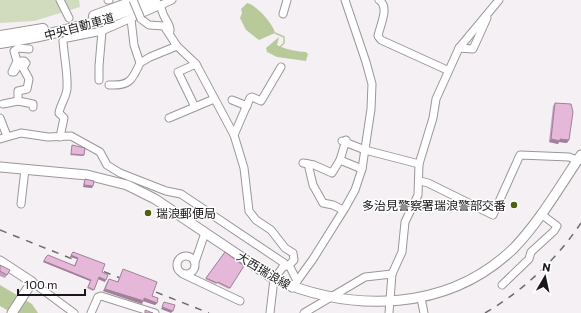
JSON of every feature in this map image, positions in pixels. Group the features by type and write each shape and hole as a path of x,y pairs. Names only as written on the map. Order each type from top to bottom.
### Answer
{"highway":[{"name":"中央自動車道","path":"0,36 46,29 87,19 137,0"},
{"name":"中央自動車道","path":"0,43 55,34 87,26 158,3"}],"main road":[{"name":"大西瑞浪線","path":"0,167 101,177 142,187 205,233 274,279 294,284 330,299 390,308 459,285 487,269 513,248 541,214 579,157"},
{"path":"0,261 30,285 12,313"}],"street":[{"path":"60,0 68,18"},
{"path":"133,0 141,19 149,25 164,26 177,46 196,64 234,135 244,168 249,211 256,220 270,230 285,248 293,253 294,260 274,279 270,313"},
{"path":"60,137 64,118 60,113 60,109 65,97 67,84 65,40 102,31 131,19 158,3 172,0"},
{"path":"283,14 287,0"},
{"path":"0,118 4,137 20,133 48,137 71,136 100,152 107,165 142,187 187,197 284,263 294,284 313,259 355,190 362,169 371,109 371,80 345,0"},
{"path":"379,0 384,4 385,10 378,36 381,40 447,70"},
{"path":"390,308 392,274 402,252 406,222 418,195 420,164 433,118 436,99 447,70 459,48 499,0"},
{"path":"158,3 163,17 170,25 169,34"},
{"path":"459,48 473,49 482,32 488,13"},
{"path":"131,19 134,45 140,63"},
{"path":"99,80 98,66 102,31"},
{"path":"109,85 119,86 129,82 134,77 140,63 150,57 177,46"},
{"path":"18,101 18,91 27,89 29,79 23,68 26,63 24,60 21,61 14,72 12,72 16,61 14,51 18,48 29,49"},
{"path":"195,107 178,72 196,64"},
{"path":"234,135 252,97 261,101 281,67"},
{"path":"169,118 214,99"},
{"path":"232,100 247,106"},
{"path":"1,102 18,101 32,103 33,107"},
{"path":"343,210 333,204 323,203 313,185 305,164 332,173 340,160 345,141 365,150 420,164"},
{"path":"420,181 428,183 493,215 520,155 579,157"},
{"path":"340,160 362,169"},
{"path":"21,204 25,169"},
{"path":"502,285 529,259 531,252 554,231 557,226 541,214"},
{"path":"183,274 189,274 194,271 195,262 205,233"},
{"path":"195,262 188,256 180,258 177,267 183,274 240,300"},
{"path":"304,313 314,310 365,277 392,274"},
{"path":"30,285 74,313"},
{"path":"92,313 98,297 101,296 141,311 155,313"},
{"path":"421,298 424,313"}],"shaded area":[{"path":"0,0 79,0 80,7 34,21 0,23"},
{"path":"247,3 255,7 264,15 274,29 275,33 259,40 246,30 240,18 242,13 241,9"},
{"path":"279,37 277,45 291,50 306,52 308,54 306,61 277,57 267,52 266,48"},
{"path":"0,285 32,304 38,313 12,313 0,306"}],"building":[{"path":"555,103 571,104 573,112 569,140 560,139 560,141 551,139"},
{"path":"72,145 85,148 84,155 71,154"},
{"path":"85,179 94,181 93,186 84,185"},
{"path":"73,252 105,264 102,272 108,275 106,280 99,277 94,290 88,287 91,280 44,261 48,255 75,266 78,258 71,255"},
{"path":"225,252 244,266 230,288 206,278"},
{"path":"0,265 10,270 7,275 0,271"},
{"path":"123,269 157,282 152,296 158,298 157,303 144,298 144,301 105,289 109,279 118,282"},
{"path":"164,302 175,305 173,311 162,307"},
{"path":"145,310 153,313 145,313"}],"waterway":[{"path":"275,33 284,37 284,43 280,47"}],"railway":[{"path":"485,313 526,284 550,262 581,223"},
{"path":"0,230 130,282"},
{"path":"143,287 209,313"}],"place":[{"name":"多治見警察署瑞浪警部交番","path":"514,205"},
{"name":"瑞浪郵便局","path":"148,213"}]}
